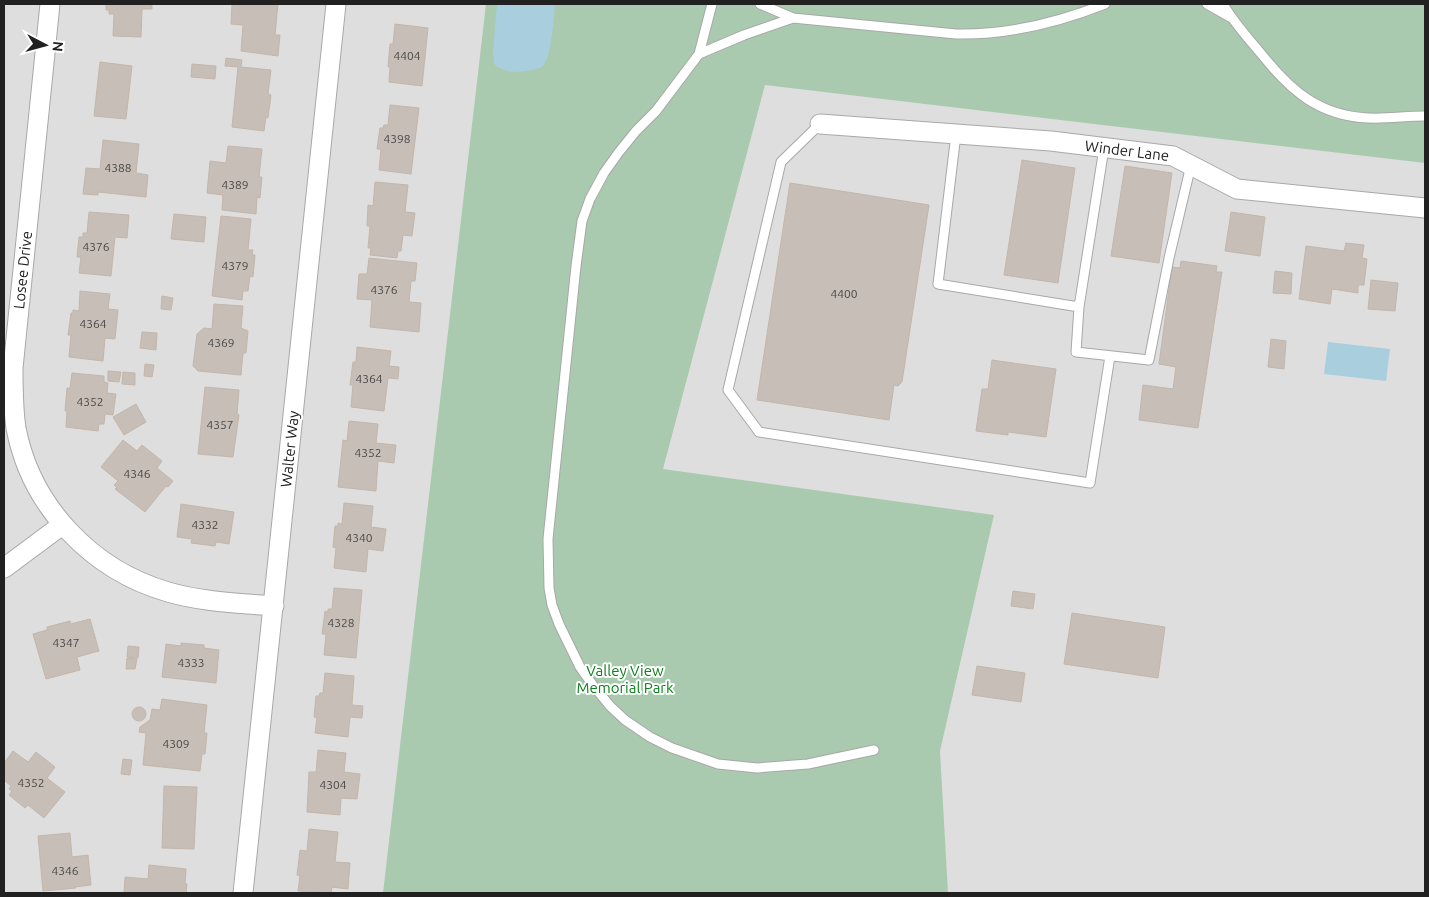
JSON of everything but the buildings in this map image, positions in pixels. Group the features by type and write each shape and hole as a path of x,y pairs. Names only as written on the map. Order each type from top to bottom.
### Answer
{"street":[{"name":"Losee Drive","path":"50,4 13,368 17,430 29,470 38,489 62,525 96,556 114,568 167,592 194,598 274,606"},
{"name":"Walter Way","path":"243,893 336,4"},
{"name":"Winder Lane","path":"820,124 1051,141 1173,156 1237,189 1425,208"},
{"path":"4,568 62,525"}],"lane":[{"path":"712,4 699,54 656,111 636,130 609,166 590,199 582,221 548,539 549,588 552,605 580,667 598,692 624,720 650,737 672,748 718,764 757,768 808,764 874,750"},
{"path":"760,4 793,18 928,32 977,34 1024,29 1076,16 1105,4"},
{"path":"1207,4 1231,18"},
{"path":"1223,4 1231,18 1279,75 1306,99 1336,112 1352,116 1368,118 1425,116"},
{"path":"699,54 744,35 793,18"},
{"path":"820,124 781,162 728,390 759,432 1090,483 1110,356"},
{"path":"956,134 938,284 1079,307"},
{"path":"1104,148 1079,307 1076,352 1150,360 1170,258 1192,165"}],"shaded area":[{"path":"4,4 1425,4 1425,893 4,893"}],"green space":[{"name":"Valley View Memorial Park","path":"486,4 1425,4 1425,163 765,85 663,469 994,515 940,751 948,893 383,893"}],"water":[{"path":"497,4 555,4 550,46 546,62 543,66 534,70 516,72 504,70 494,64 493,52"},
{"path":"1328,342 1390,349 1386,381 1324,374"}]}
